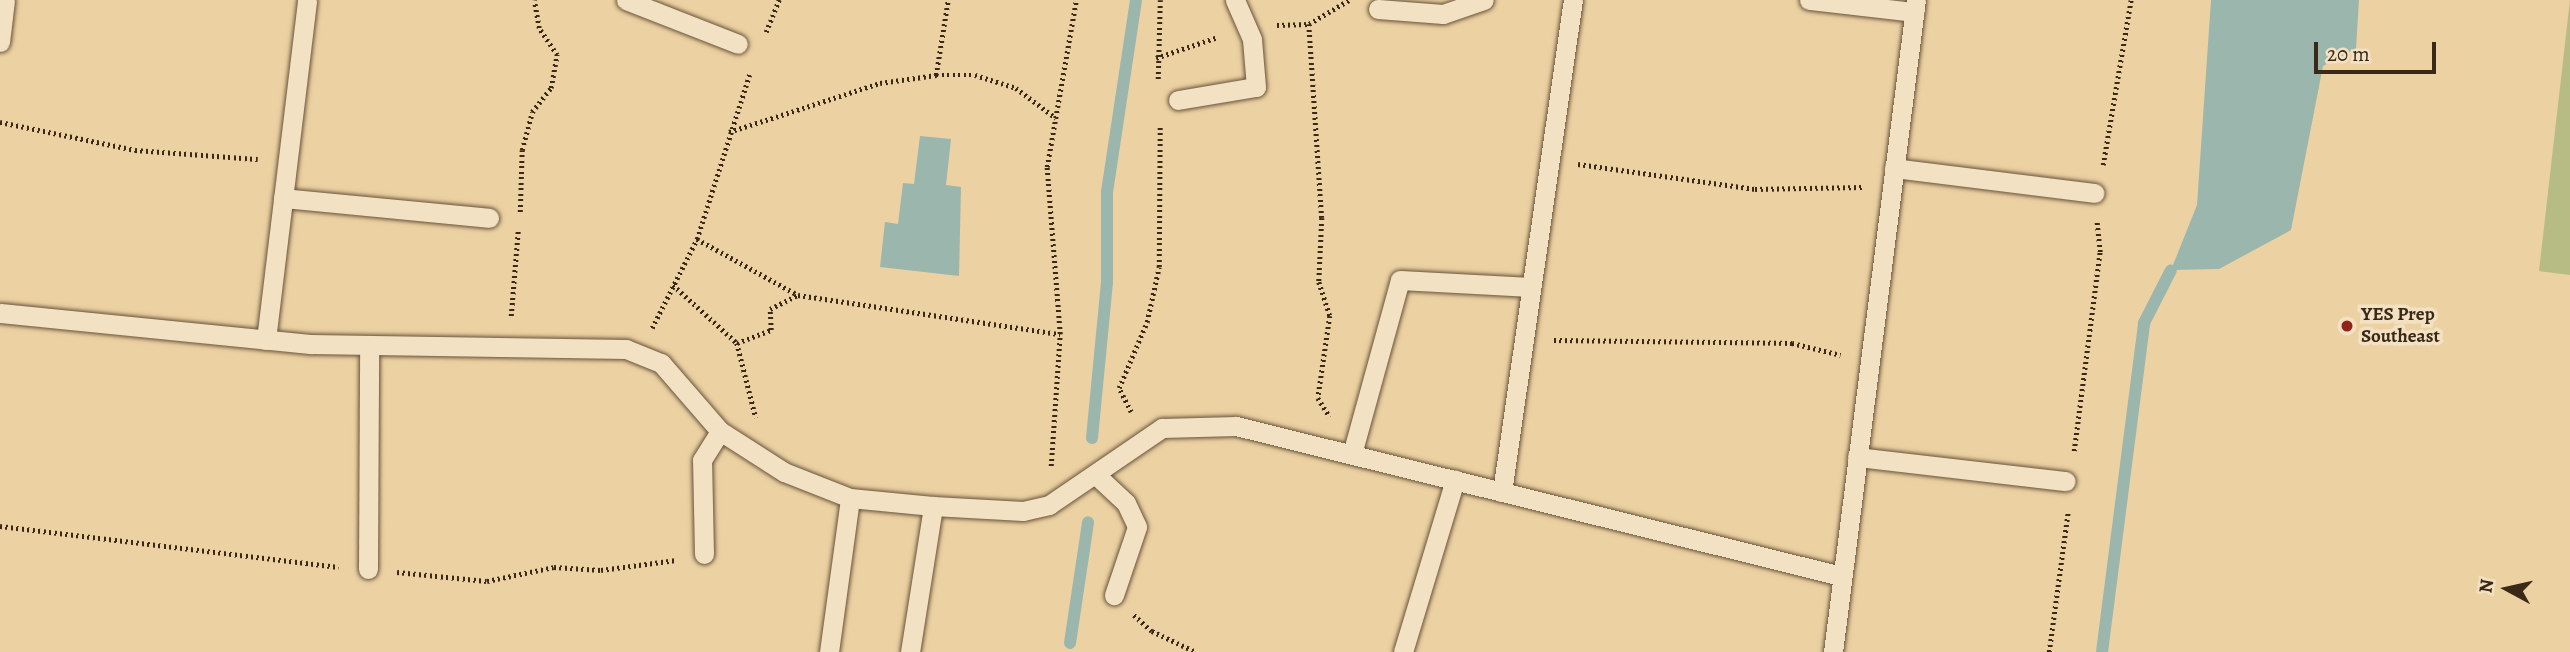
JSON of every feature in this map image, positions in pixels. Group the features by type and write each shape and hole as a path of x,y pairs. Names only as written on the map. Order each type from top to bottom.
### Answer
{"lane":[{"path":"0,42 5,0"},
{"path":"267,340 307,0"},
{"path":"626,0 737,44"},
{"path":"1178,100 1256,87 1246,25 1235,0"},
{"path":"1378,9 1443,14 1484,0"},
{"path":"1502,492 1573,0"},
{"path":"1808,0 1915,6 1833,652"},
{"path":"1894,169 2094,193"},
{"path":"283,198 489,218"},
{"path":"1352,454 1400,280 1531,287"},
{"path":"0,313 267,340 369,345 518,347 640,354 661,363 720,431 757,454 850,498 1023,511 1049,505 1162,428 1236,426 1841,576"},
{"path":"368,569 369,345"},
{"path":"704,554 702,460 720,431"},
{"path":"1857,457 2066,481"},
{"path":"1096,475 1126,503 1138,527 1114,595"},
{"path":"1403,652 1455,480"},
{"path":"829,652 850,498"},
{"path":"910,652 933,506"}],"path":[{"path":"518,347 510,284 522,149 532,111 551,89 557,55 539,28 534,0"},
{"path":"762,42 779,0"},
{"path":"936,75 948,0"},
{"path":"1049,505 1060,334 1047,167 1076,0"},
{"path":"1159,91 1156,58 1160,0"},
{"path":"1156,58 1246,25 1309,24 1349,0"},
{"path":"2049,652 2069,529 2066,481 2083,419 2087,333 2100,252 2094,193 2108,150 2131,0"},
{"path":"1309,24 1322,218 1319,282 1330,316 1318,398 1352,454"},
{"path":"640,354 697,239 729,132 753,64"},
{"path":"729,132 880,83 936,75 975,75 1016,88 1056,118"},
{"path":"1146,440 1119,388 1147,322 1159,267 1160,116"},
{"path":"0,122 135,150 244,160 288,156"},
{"path":"1549,160 1755,189 1804,192 1850,184 1891,193"},
{"path":"697,239 798,295 1060,334"},
{"path":"673,285 737,343 756,410 757,454"},
{"path":"737,343 771,330 770,309 798,295"},
{"path":"1524,338 1792,343 1869,362"},
{"path":"0,526 487,581 554,568 601,570 704,554"},
{"path":"1114,595 1152,631 1196,652"}],"green space":[{"path":"2570,0 2570,275 2539,271"}],"water":[{"path":"2211,0 2359,0 2356,49 2323,66 2291,230 2219,269 2171,270 2197,205"},
{"path":"920,136 951,139 946,185 961,187 959,276 880,267 885,222 898,224 903,183 914,184"}],"waterway":[{"path":"1092,438 1107,282 1107,192 1136,0"},
{"path":"2102,652 2144,323 2171,270"},
{"path":"1070,643 1088,522"}],"place":[{"name":"YES Prep Southeast","path":"2347,326"}]}
